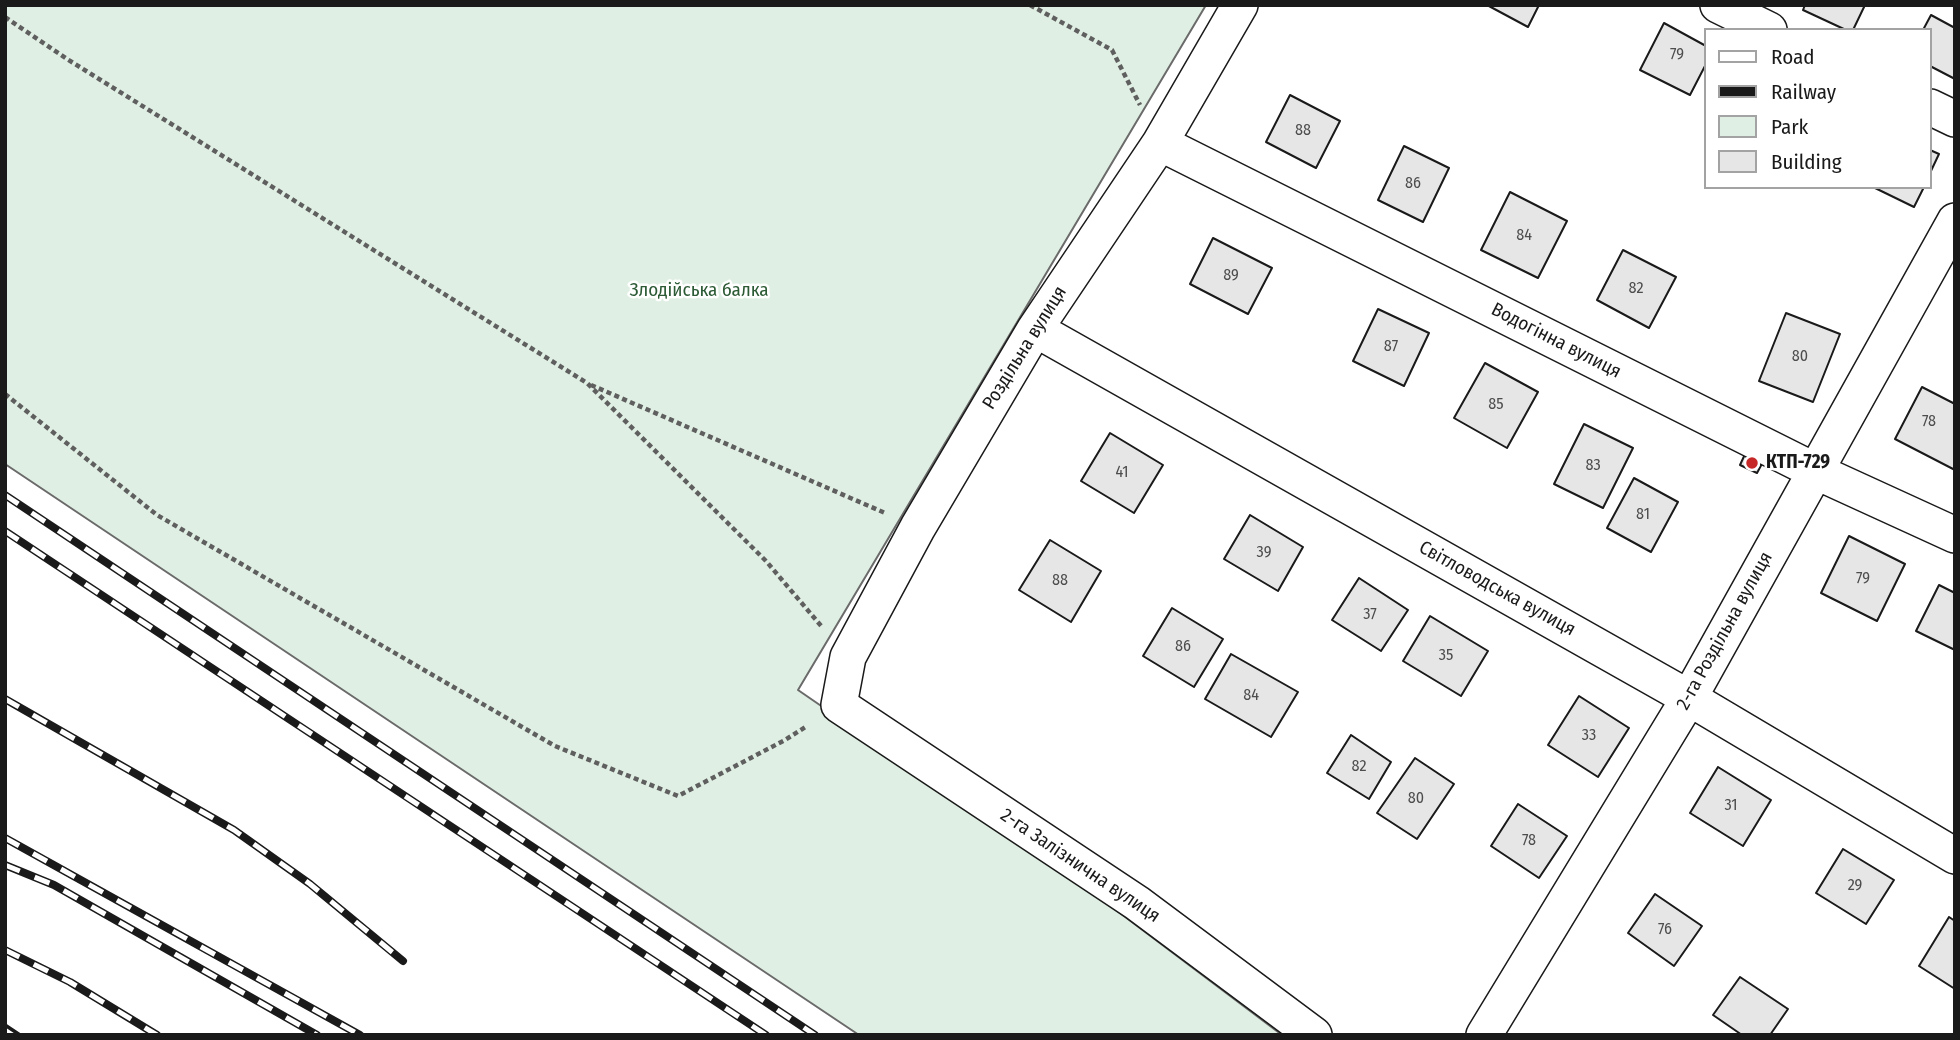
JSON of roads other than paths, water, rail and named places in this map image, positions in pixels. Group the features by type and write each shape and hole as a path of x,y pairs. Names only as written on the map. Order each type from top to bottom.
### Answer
{"street":[{"name":"Роздільна вулиця","path":"839,705 848,657 918,527 1035,329 1160,143 1240,5"},
{"path":"1718,5 1765,28"},
{"path":"1932,108 1955,119"},
{"name":"Водогінна вулиця","path":"1160,143 1815,471 1955,535"},
{"name":"2-га Роздільна вулиця","path":"1484,1035 1689,698 1955,221"},
{"name":"Світловодська вулиця","path":"1035,329 1689,698 1955,856"},
{"name":"2-га Залізнична вулиця","path":"839,705 1137,903 1314,1035"}],"railway":[{"path":"5,495 815,1035"},
{"path":"5,531 766,1035"},
{"path":"5,699 234,830 310,884 403,961"},
{"path":"5,838 360,1035"},
{"path":"5,865 54,885 317,1035"},
{"path":"5,950 70,982 157,1035"}],"place":[{"name":"КТП-729","path":"1752,463"}],"park label":[{"name":"Злодійська балка","path":"699,291"}]}
